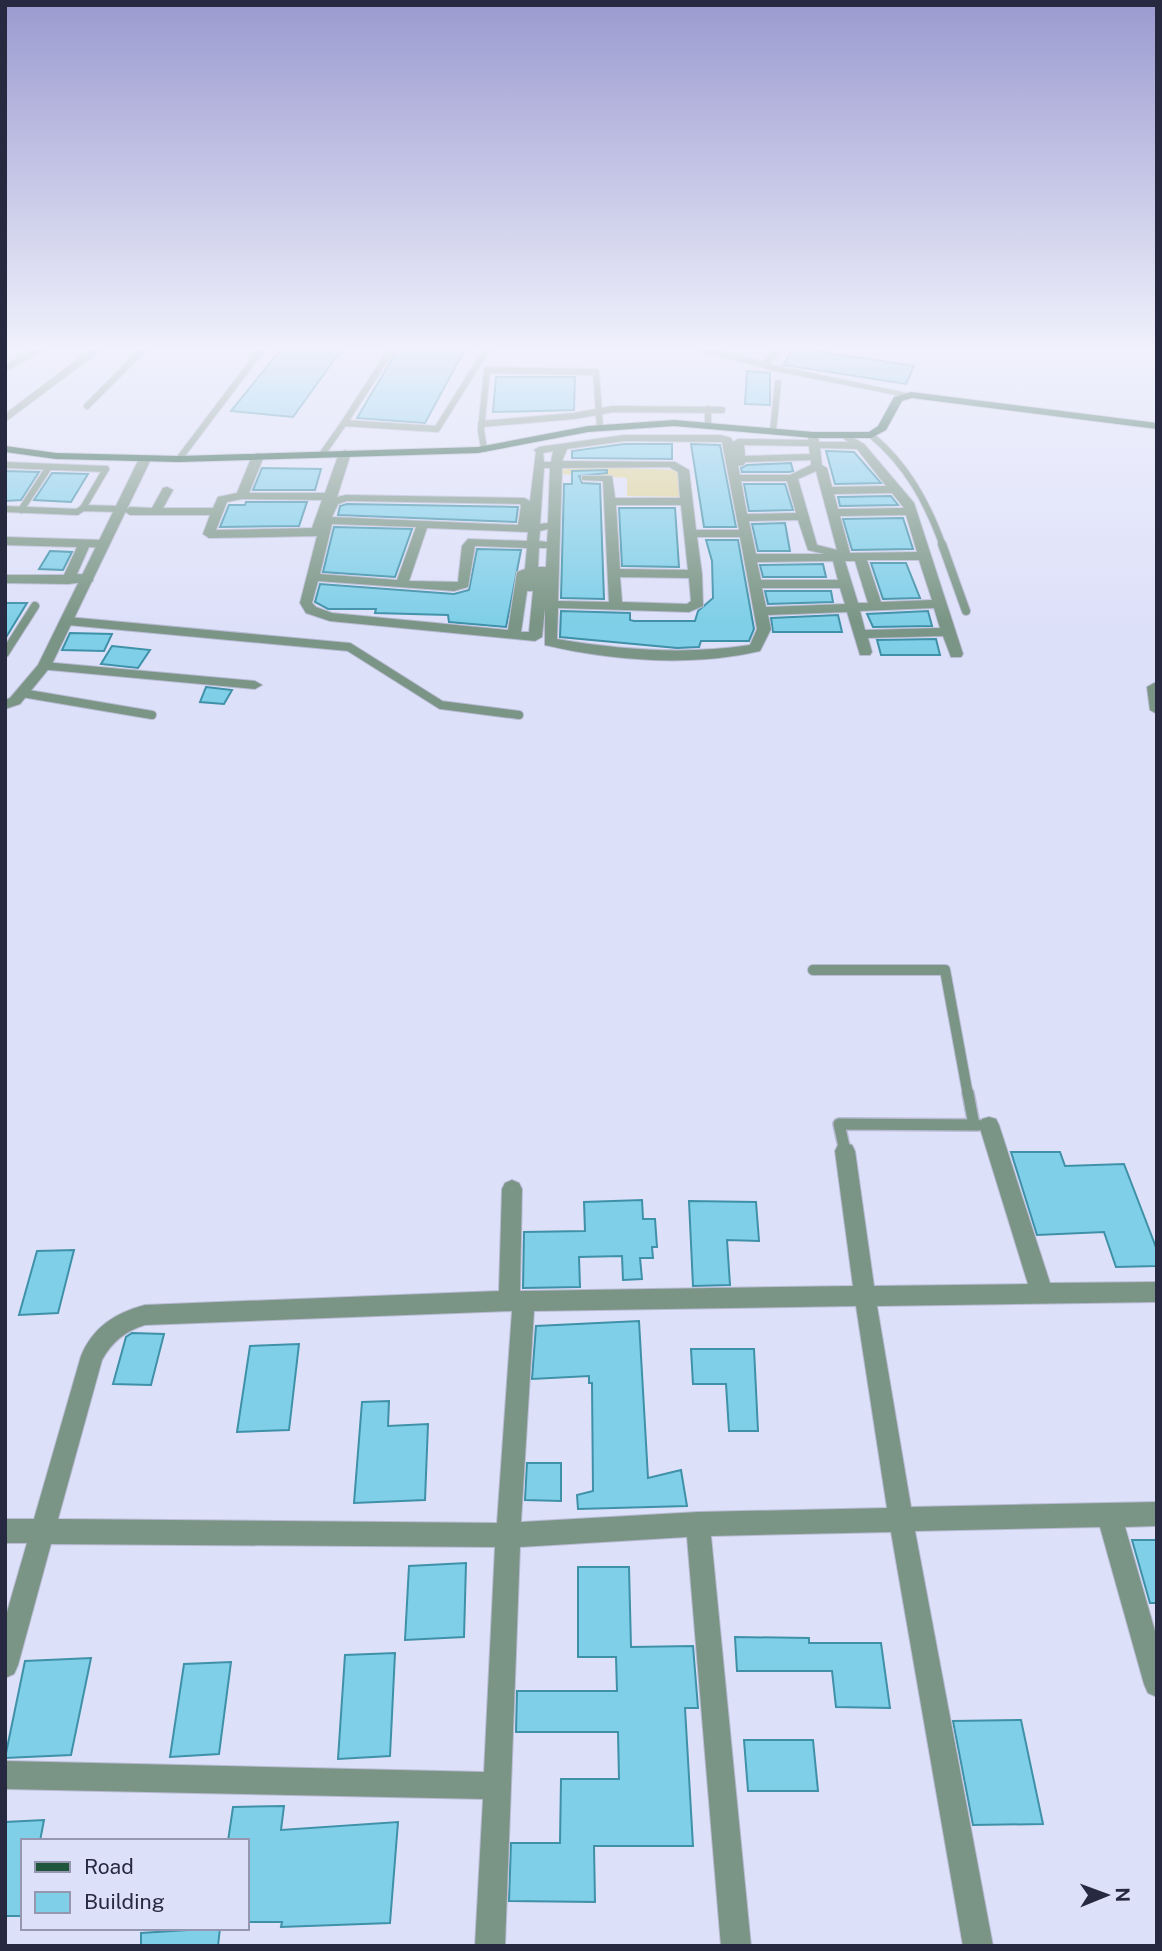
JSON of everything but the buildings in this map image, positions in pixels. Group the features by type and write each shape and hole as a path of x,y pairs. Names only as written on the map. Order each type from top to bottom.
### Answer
{"main road":[{"path":"5,449 32,453 179,459 484,449 544,444 558,440"},
{"path":"794,440 815,449 834,440"}],"street":[{"path":"518,636 540,604 547,471 544,444 564,446 612,440"},
{"path":"564,446 547,471 534,528 540,604 550,642 673,657 718,655 755,648 764,629 724,440"},
{"path":"736,440 771,635"},
{"path":"736,444 744,440"},
{"path":"744,440 815,449"},
{"path":"851,440 860,446 910,511 956,654"},
{"path":"739,459 860,446"},
{"path":"792,478 815,449"},
{"path":"815,449 845,557 924,556"},
{"path":"331,497 242,496 222,499 210,535 315,534 331,497 345,453"},
{"path":"242,496 258,456"},
{"path":"5,705 22,693 44,666 89,578 103,544 125,510 145,459"},
{"path":"540,604 695,607 699,598 683,470 675,465 547,471"},
{"path":"547,471 608,478 616,606"},
{"path":"742,478 792,478"},
{"path":"792,478 812,547 835,553 839,558 865,652"},
{"path":"826,491 895,489"},
{"path":"156,511 167,491"},
{"path":"518,636 330,617 311,610 306,603 327,520 334,502 346,498 524,501 534,528"},
{"path":"610,502 688,501"},
{"path":"125,510 216,512"},
{"path":"834,513 910,511"},
{"path":"749,517 803,516"},
{"path":"327,520 534,528"},
{"path":"402,584 423,523"},
{"path":"690,534 745,533"},
{"path":"5,541 103,544"},
{"path":"68,580 85,543"},
{"path":"313,577 459,586 465,580 469,544 534,545"},
{"path":"518,636 519,612 534,545"},
{"path":"860,556 876,607"},
{"path":"756,558 839,558"},
{"path":"614,573 696,574"},
{"path":"5,579 89,578"},
{"path":"761,584 847,583"},
{"path":"766,611 939,604"},
{"path":"862,634 948,632"},
{"path":"44,666 254,685"},
{"path":"1154,687 1157,710"},
{"path":"981,1125 1042,1293"},
{"path":"845,1151 863,1295 898,1518 978,1946"},
{"path":"490,1946 516,1301 512,1189"},
{"path":"5,1665 41,1529 92,1356 102,1337 124,1320 145,1315 516,1301 1157,1292"},
{"path":"5,1531 41,1529 508,1535 698,1524 1157,1514"},
{"path":"1109,1515 1157,1684"},
{"path":"698,1524 736,1946"},
{"path":"5,1775 497,1786"}],"lane":[{"path":"179,459 193,440"},
{"path":"323,453 332,440"},
{"path":"483,440 484,449"},
{"path":"878,440 918,484 966,611"},
{"path":"25,466 32,453"},
{"path":"5,465 106,469 83,508 77,512 5,509"},
{"path":"21,510 49,467"},
{"path":"83,508 125,510"},
{"path":"5,653 35,606"},
{"path":"68,621 349,647 441,705 519,715"},
{"path":"22,693 152,715"},
{"path":"813,970 945,970 981,1125 839,1124 845,1151"}],"shaded area":[{"path":"559,466 678,470 684,497 627,496 627,478 562,474"}]}
